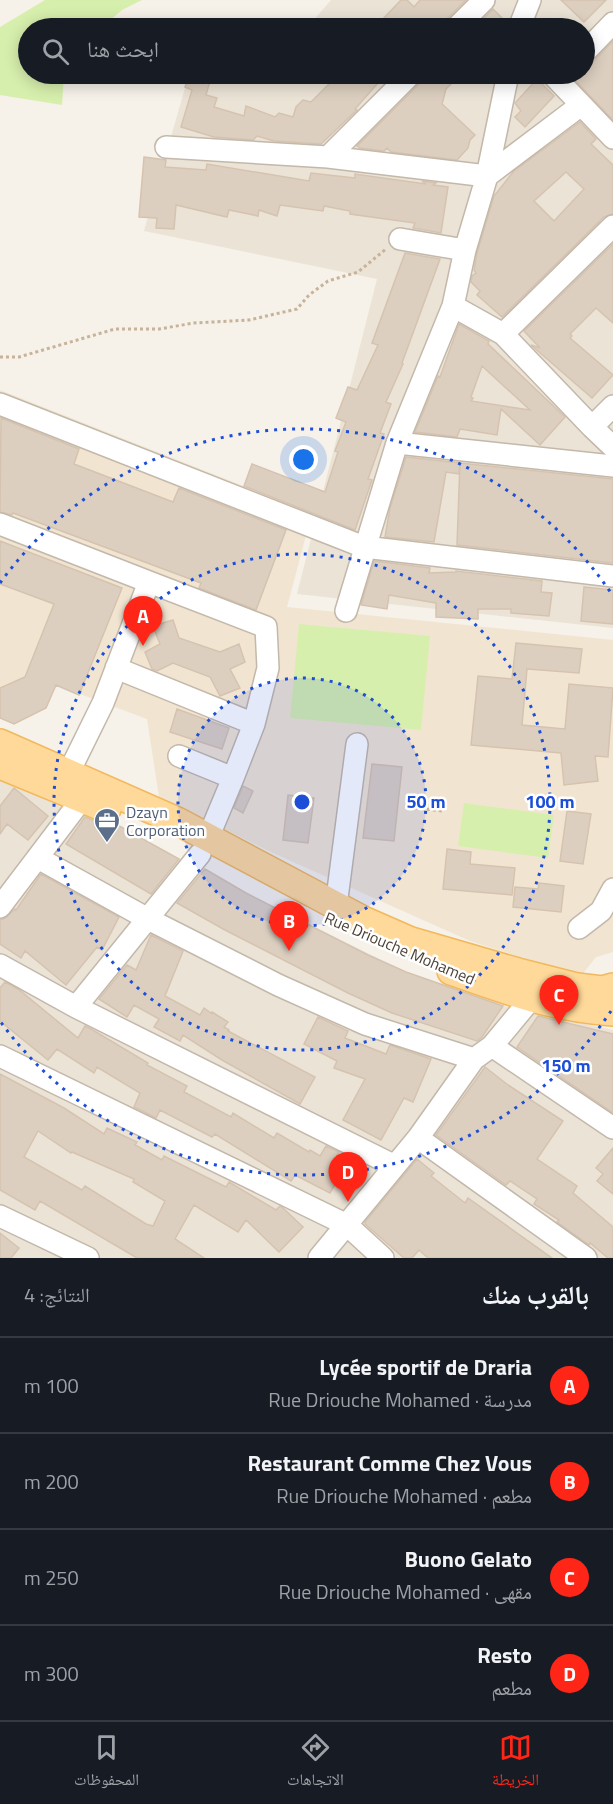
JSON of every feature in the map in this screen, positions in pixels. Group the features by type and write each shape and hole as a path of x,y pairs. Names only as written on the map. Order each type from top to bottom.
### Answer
{"main road":[{"name":"Rue Driouche Mohamed","path":"0,743 177,821 204,846 345,928 435,966 531,999 580,1010 613,1012"},
{"name":"Rue Driouche Mohamed","path":"0,765 157,831 204,846 387,931 469,959 577,987 602,990 613,987"}],"street":[{"path":"466,18 484,0"},
{"path":"523,18 530,0"},
{"path":"595,42 613,23"},
{"path":"328,157 401,84"},
{"path":"346,611 397,443 453,306 465,250 487,176 506,84"},
{"path":"565,84 581,105 613,138"},
{"path":"166,147 328,157 487,176 581,105"},
{"path":"503,334 613,226"},
{"path":"400,239 465,250"},
{"path":"453,306 503,334 613,447"},
{"path":"0,404 364,547 613,576"},
{"path":"592,427 613,406"},
{"path":"397,443 613,466"},
{"path":"0,524 266,627 268,668 254,724 204,846 76,1007"},
{"path":"69,772 103,703 148,582"},
{"path":"116,669 254,724"},
{"path":"336,906 357,744"},
{"path":"179,756 233,778"},
{"path":"0,907 82,799"},
{"path":"38,858 148,919 278,985 365,1024 474,1059"},
{"path":"579,928 601,911 613,889"},
{"path":"0,965 76,1007 395,1166"},
{"path":"319,1258 418,1138 474,1059 492,1046 531,999"},
{"path":"492,1046 613,1128"},
{"path":"0,1056 347,1225 383,1258"},
{"path":"418,1138 586,1258"},
{"path":"0,1216 82,1257"}],"path":[{"path":"0,357 28,354 115,330 159,330 194,323 249,320 297,309 309,295 328,281 358,272 400,239"},
{"path":"409,807 442,811"}],"shaded area":[{"path":"331,0 613,0 613,628 297,594 377,279 144,231 186,84 595,84 595,18 316,18"},
{"path":"0,390 312,513 287,607 613,640 613,952 596,957 581,976 470,941 273,853 159,797 147,719 56,685 46,708 14,724 0,718"},
{"path":"0,777 90,809 183,861 203,868 246,893 406,972 503,1006 613,1030 613,1258 0,1258"}],"green space":[{"path":"45,0 142,0 122,10 113,18 18,18 18,84 63,84 62,105 0,95 0,27"},
{"path":"299,624 430,636 421,730 290,718"},
{"path":"464,803 554,815 548,858 458,846"}],"building":[{"path":"401,0 407,0 414,7 420,0 466,0 448,18 384,18"},
{"path":"561,0 606,0 588,18 580,18"},
{"path":"493,9 502,18 484,18"},
{"path":"613,41 613,120 579,84 595,84 595,60"},
{"path":"186,84 209,84 206,95 217,98 214,107 244,116 246,106 275,117 279,113 293,117 296,107 303,100 311,102 329,84 377,84 355,109 357,110 321,144 274,141 257,136 253,140 214,137 181,127 192,90 185,87"},
{"path":"419,84 451,84 446,89 442,104 475,135 470,140 468,148 457,160 391,152 387,148 384,151 357,146"},
{"path":"532,84 542,84 554,96 525,127 515,117 521,111 515,103"},
{"path":"580,122 596,139 591,144 613,165 613,214 604,217 502,317 477,295 480,291 471,282 472,276 476,273 474,270 477,253 494,196 514,171","holes":["566,172 584,189 554,221 534,201"]},
{"path":"144,157 166,160 165,167 206,170 207,164 309,181 311,173 355,178 355,174 426,184 422,181 436,183 433,185 448,187 441,233 413,228 415,223 350,214 350,211 324,206 323,211 280,205 277,216 259,210 258,216 229,210 227,217 176,205 174,229 156,228 157,218 139,217"},
{"path":"613,244 613,323 596,308 570,334 572,336 570,338 613,375 592,398 531,345 540,348 524,331"},
{"path":"405,253 440,259 403,364 386,402 391,404 380,433 384,434 368,479 372,480 355,530 244,486 252,464 325,492 338,452 335,451 346,422 336,418 348,387 357,390 378,345 372,343"},
{"path":"459,324 489,341 488,344 565,417 540,445 501,409 497,435 460,429 457,437 415,432 438,376 440,377","holes":["482,366 530,410 471,401"]},
{"path":"1,418 79,449 74,464 173,502 179,488 286,530 256,610 199,588 201,583 13,513 12,515 0,512"},
{"path":"406,457 460,463 459,474 446,472 434,542 385,537 390,508"},
{"path":"460,463 613,479 613,563 457,545"},
{"path":"0,541 122,588 79,695 56,685 46,708 14,724 0,718 0,688 25,677 54,604 0,584"},
{"path":"374,561 430,568 429,573 456,571 542,581 541,592 552,593 549,616 511,613 511,609 478,609 478,619 436,617 436,603 389,595 387,609 361,605"},
{"path":"584,587 613,590 613,624 581,621"},
{"path":"173,620 179,638 220,652 239,644 245,662 230,669 240,688 220,696 210,677 173,663 157,671 152,669 145,652 160,644 153,626"},
{"path":"516,643 582,649 579,673 527,669 522,725 565,729 569,684 613,688 608,757 595,756 598,781 564,785 561,753 471,745 478,676 512,679"},
{"path":"177,709 229,728 222,749 170,732"},
{"path":"372,764 402,767 394,841 363,838"},
{"path":"243,786 253,791 243,813 234,808"},
{"path":"14,788 48,816 28,840 7,824 0,834 0,806"},
{"path":"288,795 314,798 308,843 283,840"},
{"path":"567,811 591,814 583,864 560,861"},
{"path":"85,817 102,824 114,823 179,859 151,894 66,844"},
{"path":"447,849 471,852 470,864 515,868 512,895 443,889"},
{"path":"205,869 246,893 368,955 406,972 503,1006 477,1041 392,1013 348,993 177,903"},
{"path":"41,874 119,917 102,950 97,947 66,985 25,951 21,958 0,944 0,920 16,910"},
{"path":"539,883 564,886 561,912 513,907 515,887 538,889"},
{"path":"151,935 183,951 165,996 200,1015 204,1008 212,1012 228,1022 224,1027 228,1031 315,1077 300,1104 183,1035 180,1041 154,1027 159,1019 134,1005 127,1017 99,999 127,965 136,970"},
{"path":"5,982 18,989 78,1038 85,1026 91,1029 148,1063 147,1065 187,1086 184,1092 231,1117 233,1113 274,1138 277,1133 320,1156 326,1146 339,1152 333,1165 343,1170 330,1193 295,1175 291,1181 215,1134 212,1137 160,1110 156,1118 134,1107 140,1093 97,1067 94,1073 57,1049 48,1060 0,1021 0,988"},
{"path":"538,1016 613,1034 613,1113 517,1047"},
{"path":"318,1017 348,1031 345,1038 386,1054 390,1045 431,1059 413,1102 404,1098 381,1140 343,1120 365,1079 334,1068 337,1061 304,1044"},
{"path":"485,1067 563,1121 537,1159 577,1186 573,1193 613,1227 613,1258 608,1258 590,1243 589,1245 557,1222 559,1220 534,1204 537,1199 510,1181 506,1185 436,1135"},
{"path":"0,1074 64,1108 104,1134 107,1128 137,1142 135,1145 162,1160 164,1156 226,1187 229,1182 276,1210 280,1206 303,1227 279,1252 246,1220 238,1232 194,1205 175,1239 204,1258 137,1258 40,1201 35,1210 0,1190","holes":["38,1131 71,1153 134,1179 133,1182 165,1201 153,1226 146,1224 85,1186 82,1190 24,1157"]},
{"path":"613,1148 613,1194 597,1181 603,1174 596,1168"},
{"path":"417,1159 434,1173 431,1176 465,1203 468,1198 552,1258 428,1258 419,1250 412,1258 404,1258 365,1222"},
{"path":"0,1233 19,1248 11,1258 0,1258"}],"place":[{"name":"Lycée sportif de Draria","path":"143,646"},
{"name":"Dzayn Corporation","path":"107,844"},
{"name":"Restaurant Comme Chez Vous","path":"289,951"},
{"name":"Buono Gelato","path":"559,1025"},
{"name":"Resto","path":"348,1202"}]}
